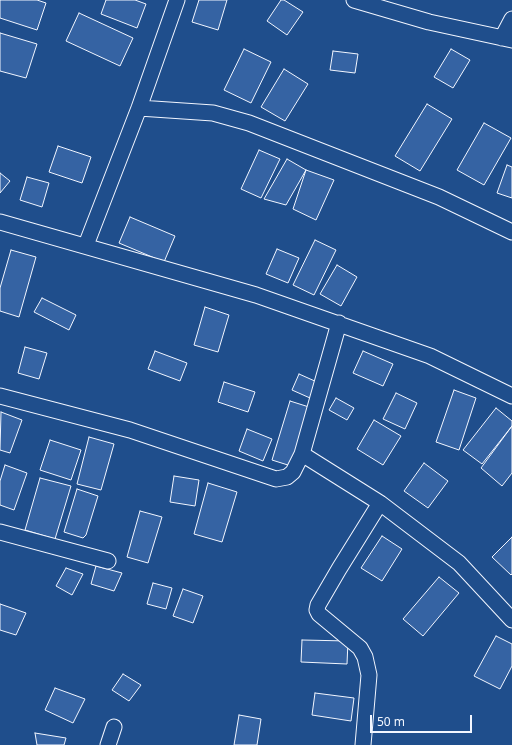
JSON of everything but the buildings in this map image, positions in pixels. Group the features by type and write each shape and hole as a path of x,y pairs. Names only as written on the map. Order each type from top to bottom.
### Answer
{"street":[{"path":"86,245 139,108 177,0"},
{"path":"354,0 429,22 507,39 512,19"},
{"path":"139,108 213,113 250,123 439,197 512,232"},
{"path":"0,222 86,245 256,295 339,323 430,356 512,396"},
{"path":"0,396 130,430 276,479 287,477 293,472 302,454 339,323"},
{"path":"302,454 380,503 459,563 512,620"},
{"path":"363,745 369,675 365,657 360,648 319,614 317,610 318,605 339,569 380,503"},
{"path":"0,532 108,561"},
{"path":"108,745 114,727"}]}
